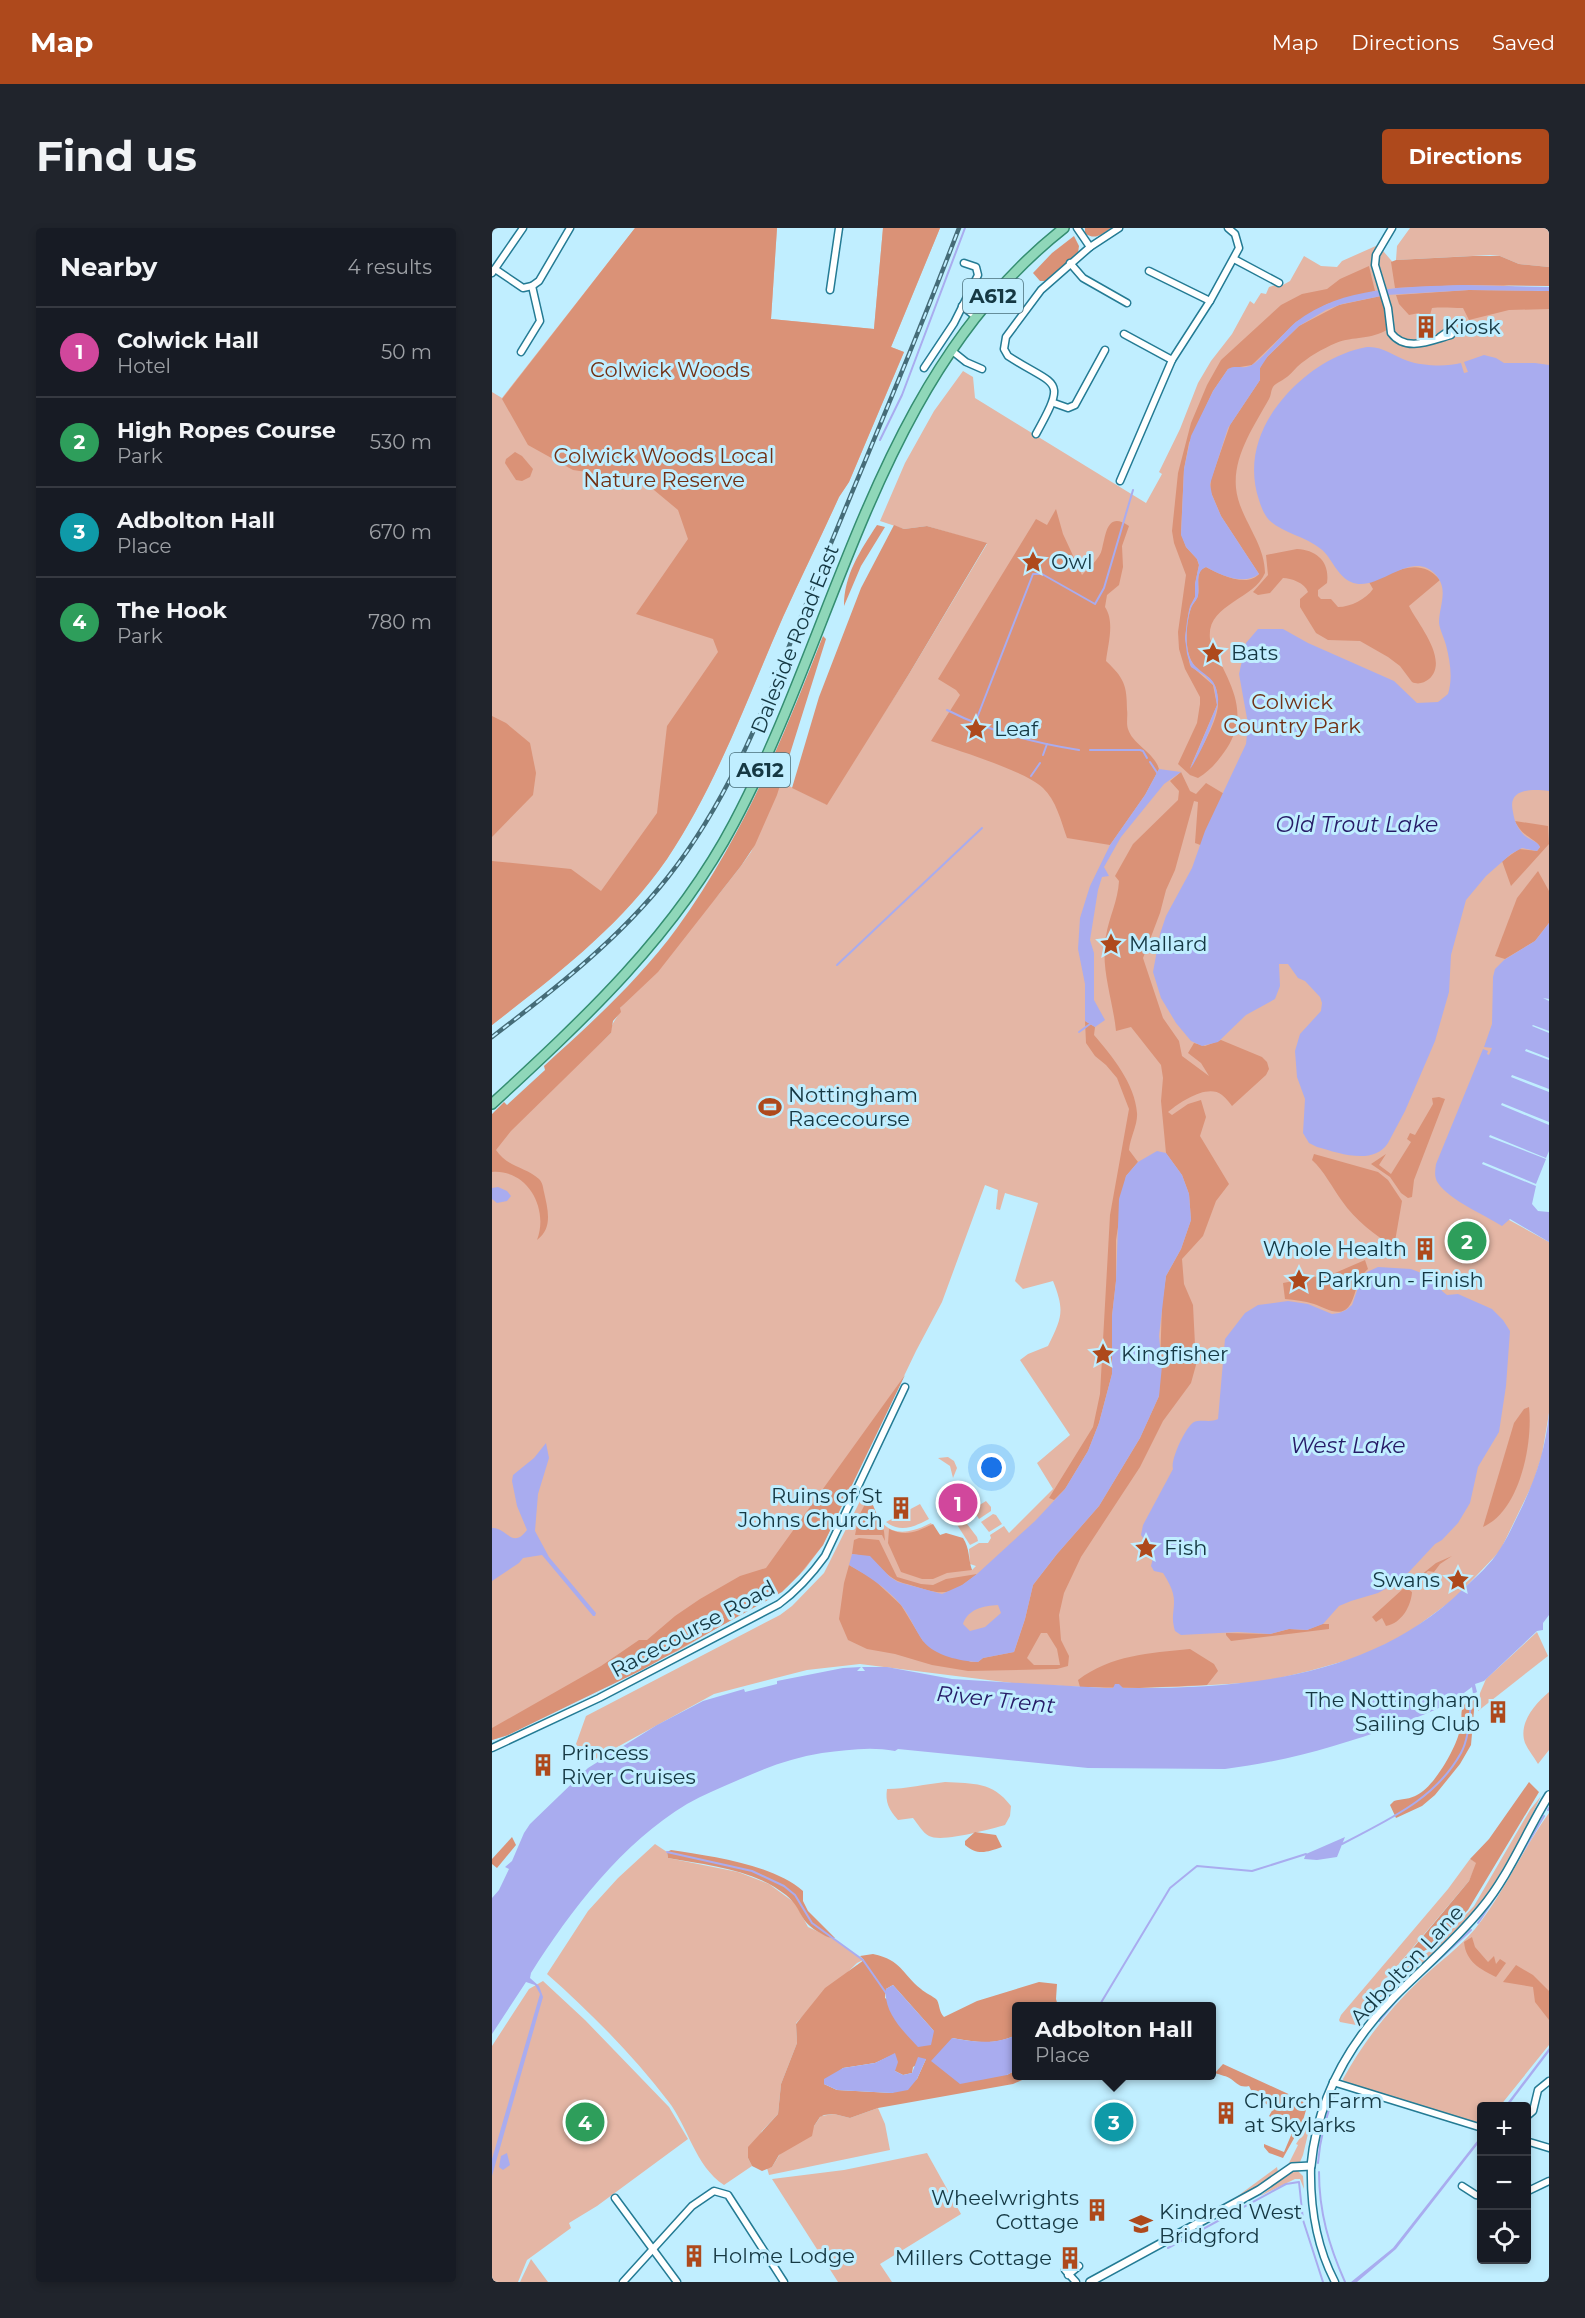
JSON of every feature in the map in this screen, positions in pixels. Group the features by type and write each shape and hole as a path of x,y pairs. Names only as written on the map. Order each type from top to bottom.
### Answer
{"main road":[{"name":"Daleside Road East","path":"492,1104 623,979 678,913 711,863 734,824 757,777 892,453 913,412 951,350 976,317 1025,261 1064,228"}],"street":[{"path":"523,228 493,271 523,288 532,286 538,281 570,228"},
{"path":"830,290 839,228"},
{"path":"1077,228 1090,247"},
{"path":"1036,434 1054,403 1056,394 1052,383 1008,356 1004,344 1013,325 1041,290 1090,247 1119,228"},
{"path":"1120,481 1172,360 1210,301 1239,248 1238,239 1228,228"},
{"path":"1392,228 1376,255 1375,268 1388,308 1391,333 1404,344 1416,344 1450,332"},
{"path":"1234,259 1274,283"},
{"path":"925,365 946,337 978,275 976,267 964,263"},
{"path":"1070,264 1083,278 1126,303"},
{"path":"1152,282 1153,273 1210,301"},
{"path":"521,352 540,321 532,286"},
{"path":"962,306 976,317"},
{"path":"1124,334 1172,360"},
{"path":"951,350 966,362 982,369"},
{"path":"1054,403 1068,408 1075,405 1105,350"},
{"name":"Racecourse Road","path":"492,1748 599,1698 780,1604 795,1592 810,1577 825,1556 906,1387"},
{"name":"Adbolton Lane","path":"1311,2166 1318,2122 1333,2082 1352,2050 1382,2010 1483,1907 1549,1795"},
{"path":"1531,2113 1538,2090 1549,2081"},
{"path":"1333,2082 1477,2126"},
{"path":"1531,2142 1549,2148"},
{"path":"1090,2282 1259,2190 1292,2167 1311,2166 1314,2222 1324,2257 1335,2282"},
{"path":"1531,2190 1549,2181"},
{"path":"1462,2186 1477,2195"},
{"path":"623,2282 692,2206 710,2193 719,2191 728,2195 784,2282"},
{"path":"615,2198 677,2282"},
{"path":"1076,2282 1067,2272 1079,2266"}],"green space":[{"name":"Colwick Woods","path":"635,228 777,228 771,319 874,329 883,228 940,228 891,347 904,352 849,482 839,497 790,602 716,771 685,830 649,883 608,928 563,969 492,1025 492,392 502,398"},
{"name":"Colwick Woods","path":"635,228 777,228 771,319 874,329 883,228 940,228 891,347 904,352 849,482 839,497 790,602 716,771 685,830 649,883 608,928 563,969 492,1025 492,861 571,869 601,891 657,813 667,726 718,652 713,639 636,614 688,539 678,510 642,480 573,470 528,445 502,399"},
{"path":"1085,228 1111,228 1095,237 1085,233"},
{"path":"1410,228 1549,228 1549,267 1519,264 1500,256 1490,255 1396,260 1397,246"},
{"path":"1074,236 1079,246 1078,253 1045,281 1040,281 1033,273 1052,253"},
{"name":"Colwick Country Park","path":"1378,245 1396,266 1549,293 1549,951 1451,1188 1549,1242 1549,1413 1542,1455 1533,1483 1500,1551 1454,1599 1405,1635 1359,1657 1262,1682 1105,1688 1021,1684 860,1664 807,1670 714,1694 590,1762 576,1744 586,1716 780,1615 792,1606 824,1573 868,1485 875,1511 887,1527 905,1532 931,1523 972,1570 976,1566 970,1564 969,1549 979,1543 988,1543 990,1535 1004,1526 1009,1533 1053,1489 1037,1463 1070,1435 1020,1360 1048,1346 1059,1321 1059,1300 1053,1281 1023,1289 1015,1281 1038,1203 1005,1193 1000,1210 996,1209 998,1190 985,1185 942,1302 823,1545 805,1569 787,1587 678,1651 628,1673 508,1735 492,1740 492,1145 611,1033 620,1008 719,894 751,852 781,782 826,804 909,674 987,544 927,526 904,529 880,521 905,463 934,411 963,371 973,377 975,398 1146,503 1162,474 1159,472 1180,429 1198,383 1211,361 1232,334 1250,301 1254,304 1261,293 1266,294 1269,287 1278,284 1281,286 1290,281 1304,256 1321,266 1337,267 1342,261"},
{"path":"1500,256 1519,264 1549,267 1549,286 1465,285 1395,288 1391,262"},
{"path":"1369,266 1375,291 1327,304 1296,322 1252,365 1228,369 1213,391 1189,443 1184,469 1181,533 1186,547 1197,559 1199,565 1195,597 1189,610 1185,638 1190,665 1213,685 1217,705 1190,768 1212,726 1218,702 1215,686 1196,668 1188,650 1188,620 1198,595 1200,572 1206,567 1240,580 1254,578 1259,574 1221,516 1210,490 1211,479 1230,425 1260,380 1260,368 1264,360 1299,326 1339,305 1381,296 1388,329 1376,335 1342,341 1326,348 1306,360 1274,386 1241,453 1236,476 1238,499 1257,540 1265,573 1251,590 1215,618 1211,627 1210,639 1234,692 1237,719 1227,748 1207,772 1198,778 1190,775 1178,764 1197,723 1200,697 1185,669 1179,649 1178,632 1186,575 1172,531 1178,473 1191,423 1207,385 1221,360 1281,305 1302,294 1327,289 1340,279"},
{"path":"1469,290 1549,291 1549,309 1509,310 1469,320 1463,308 1432,308 1430,315 1422,317 1419,313 1409,315 1399,304 1396,295"},
{"path":"515,452 522,456 533,469 530,477 522,481 516,480 505,463 506,459"},
{"path":"1056,509 1063,534 1082,575 1099,556 1109,526 1116,521 1129,526 1122,546 1123,567 1119,585 1107,595 1105,607 1110,626 1106,661 1121,677 1125,688 1127,727 1134,740 1153,758 1159,769 1145,795 1110,845 1067,838 1051,798 1033,781 1006,768 931,741 960,695 938,679 1036,519 1047,525"},
{"path":"877,525 885,527 861,566 844,606 850,574"},
{"path":"894,525 904,529 927,526 987,543 827,805 792,788 819,697 861,588"},
{"path":"1297,549 1311,552 1321,558 1326,569 1327,583 1318,590 1318,596 1321,599 1331,599 1338,607 1353,604 1366,596 1373,589 1369,582 1406,568 1423,568 1440,580 1409,606 1434,652 1436,662 1429,679 1421,683 1412,682 1400,666 1360,641 1328,640 1316,633 1300,607 1300,599 1308,592 1297,582 1283,578 1270,593 1258,595 1253,592 1268,575 1266,555"},
{"path":"823,636 826,639 777,795 755,845 658,972 620,1008 621,1012 613,1021 611,1033 511,1131 496,1150 500,1156 534,1175 541,1182 548,1218 545,1230 537,1240 540,1216 538,1204 532,1193 516,1177 492,1172 492,1114 504,1102 507,1105 545,1070 544,1066 631,983 677,928 701,894 759,787"},
{"path":"492,716 506,723 530,743 536,773 533,795 492,837"},
{"path":"1181,772 1190,791 1196,794 1206,783 1226,795 1203,846 1195,843 1198,802 1194,801 1175,870 1143,958 1163,1018 1179,1041 1182,1056 1209,1076 1201,1063 1188,1053 1194,1043 1205,1046 1221,1040 1262,1057 1269,1069 1266,1075 1232,1106 1222,1095 1210,1091 1188,1098 1168,1112 1172,1115 1188,1104 1201,1100 1206,1117 1200,1136 1229,1184 1216,1201 1203,1236 1182,1259 1184,1284 1193,1305 1196,1365 1191,1383 1163,1421 1140,1467 1081,1557 1064,1593 1059,1615 1061,1640 1069,1656 1068,1666 1057,1669 968,1671 867,1649 848,1640 839,1619 849,1565 872,1578 901,1605 923,1641 971,1662 1014,1652 1033,1585 1099,1506 1140,1438 1159,1396 1162,1304 1166,1276 1181,1249 1191,1220 1189,1194 1182,1175 1166,1153 1161,1101 1163,1078 1161,1065 1131,1027 1116,1031 1106,972 1105,948 1107,929 1119,881 1115,876 1133,844 1178,800 1179,791 1170,781","holes":["1041,1633 1047,1633 1057,1649 1060,1665 1034,1665 1027,1658"]},
{"path":"1515,821 1548,826 1549,844 1511,886 1502,861 1519,849 1537,851 1540,847 1521,831"},
{"path":"1538,871 1549,891 1549,923 1535,941 1505,959 1495,956 1517,898"},
{"path":"1085,1021 1095,1027 1094,1035 1115,1061 1132,1092 1137,1117 1129,1150 1138,1162 1126,1176 1116,1240 1112,1374 1099,1423 1088,1451 1065,1489 1054,1500 1049,1498 1093,1427 1100,1394 1110,1215 1129,1109 1117,1078 1095,1056 1086,1043"},
{"path":"1432,1098 1445,1099 1414,1180 1412,1197 1408,1198 1401,1193 1390,1177 1371,1164 1386,1154 1379,1165 1391,1174 1411,1142 1407,1139 1410,1133 1415,1135 1433,1104"},
{"path":"1314,1154 1378,1172 1388,1180 1402,1201 1394,1247 1353,1215 1312,1160"},
{"path":"1365,1260 1368,1269 1359,1281 1351,1303 1343,1311 1334,1311 1310,1303 1285,1299 1283,1283 1335,1273"},
{"path":"905,1375 823,1545 782,1592 642,1670 508,1735 492,1740 492,1728 601,1666 639,1640 647,1640 675,1616 700,1599 740,1576 766,1568"},
{"path":"1529,1407 1529,1439 1526,1457 1515,1491 1496,1519 1483,1527 1514,1423 1524,1409"},
{"path":"948,1457 954,1461 957,1468 953,1478 950,1466 938,1458"},
{"path":"869,1496 884,1531 885,1541 882,1535 855,1535 859,1516"},
{"path":"986,1501 991,1511 979,1519 973,1509"},
{"path":"920,1504 929,1519 907,1528 886,1522"},
{"path":"993,1514 1002,1524 989,1532 981,1522"},
{"path":"961,1516 977,1537 978,1541 970,1545 954,1520"},
{"path":"933,1524 940,1535 946,1533 963,1538 972,1570 947,1573 933,1579 922,1579 901,1572 888,1543 889,1529 901,1533 911,1532"},
{"path":"859,1538 879,1540 897,1577 933,1585 946,1579 977,1574 955,1589 943,1592 897,1581 871,1559 852,1554 854,1540"},
{"path":"1452,1556 1440,1564 1434,1572 1428,1571 1415,1585 1410,1584 1436,1563"},
{"path":"1405,1587 1412,1592 1408,1608 1401,1618 1386,1626 1382,1618 1376,1622 1372,1617"},
{"path":"1322,1624 1329,1624 1329,1629 1231,1641 1226,1635 1226,1633 1270,1634 1289,1629 1307,1630"},
{"path":"1537,1632 1548,1656 1478,1711 1480,1693 1486,1679"},
{"path":"1190,1649 1214,1664 1218,1671 1207,1685 1139,1688 1080,1687 1078,1680 1117,1660"},
{"path":"1549,1692 1549,1750 1538,1764 1525,1743 1524,1728 1533,1708"},
{"path":"1469,1698 1475,1699 1471,1745 1460,1764 1435,1795 1422,1806 1396,1818 1390,1805 1394,1801 1412,1797 1424,1791 1444,1766 1458,1737 1462,1710"},
{"path":"945,1782 982,1785 997,1792 1011,1806 1010,1816 1005,1825 966,1835 935,1838 925,1833 913,1818 898,1820 888,1806 887,1789"},
{"path":"1529,1782 1539,1792 1468,1910 1433,1946 1399,1965 1469,1881 1476,1863 1470,1859 1489,1839"},
{"path":"1541,1796 1521,1838 1482,1904 1371,2018 1368,2016 1364,2021 1369,2008 1408,1966 1434,1948 1474,1906 1530,1810"},
{"path":"1549,1813 1549,2045 1503,2102 1477,2102 1477,2123 1344,2083 1343,2079 1360,2051 1388,2013 1475,1929 1495,1901"},
{"path":"975,1832 996,1835 1002,1847 983,1852 974,1851 965,1845 965,1841"},
{"path":"512,1837 516,1845 497,1868 492,1864 492,1859"},
{"path":"655,1844 667,1852 668,1858 738,1872 769,1884 795,1903 808,1927 832,1938 863,1960 857,1963 796,2023 797,2043 781,2084 778,2114 762,2131 748,2158 752,2166 724,2185 714,2177 699,2157 675,2111 655,2084 579,2003 547,1974 588,1911 618,1878"},
{"path":"671,1850 740,1863 775,1874 790,1882 803,1891 803,1901 808,1911 835,1938 825,1936 808,1925 792,1900 773,1886 729,1869 668,1858 667,1852"},
{"path":"1470,1859 1477,1863 1469,1881 1360,2010 1356,2025 1340,2022 1341,2015 1448,1889"},
{"path":"1472,1937 1475,1947 1488,1962 1494,1956 1496,1964 1500,1959 1506,1963 1496,1977 1479,1968 1468,1955 1464,1942"},
{"path":"873,1954 896,1964 914,1983 937,2000 944,2017 977,2001 1039,1982 1057,1984 1057,2002 1012,2002 1012,2036 1000,2041 977,2042 952,2038 1007,2075 1012,2072 1012,2080 1022,2080 1013,2084 878,2108 850,2118 834,2114 824,2115 814,2126 812,2136 779,2155 772,2167 762,2171 752,2166 748,2158 748,2147 778,2114 781,2084 797,2043 796,2024 825,1988 864,1960 860,1956","holes":["893,1985 934,2031 885,1998 886,1989","895,2054 895,2071 903,2075 912,2073 913,2067 926,2059 917,2079 892,2093 837,2090 824,2084 843,2068 875,2063"]},
{"path":"1516,1965 1533,1975 1549,1991 1549,2020 1535,2002 1533,1987 1503,1982"},
{"path":"543,1981 585,2020 669,2107 688,2139 597,2206 569,2223 571,2228 527,2260 518,2282 492,2282 492,2046 529,1989"},
{"path":"1223,2064 1308,2103 1302,2124 1283,2158 1269,2153 1264,2144 1284,2152 1292,2133 1269,2116 1273,2109 1253,2094 1249,2086 1241,2086 1216,2072"},
{"path":"878,2108 885,2124 890,2150 769,2175 767,2168 772,2167 780,2154 814,2126 821,2116 834,2114 850,2118"},
{"path":"1311,2121 1300,2162 1289,2163 1298,2145 1296,2144"},
{"path":"927,2153 961,2214 880,2264 892,2282 838,2282 772,2179 844,2170"},
{"path":"1277,2167 1278,2172 1260,2186 1235,2198"},
{"path":"1293,2171 1298,2171 1303,2176 1304,2189 1300,2179 1295,2179 1260,2196"},
{"path":"531,2259 548,2282 520,2282"}],"water":[{"path":"1463,285 1549,287 1549,291 1469,290 1386,295 1342,304 1326,310 1299,326 1268,356 1260,368 1260,380 1228,428 1210,484 1221,516 1259,574 1239,579 1225,576 1206,567 1200,572 1198,596 1191,608 1188,622 1187,646 1191,661 1213,682 1217,691 1218,705 1203,746 1190,769 1217,705 1214,686 1205,676 1191,667 1187,654 1185,638 1187,621 1190,606 1195,597 1199,565 1197,559 1186,547 1181,535 1184,469 1191,436 1213,391 1228,369 1247,367 1255,363 1296,322 1334,301 1354,295 1398,288"},
{"name":"Old Trout Lake","path":"1367,347 1378,348 1420,364 1461,363 1464,373 1468,372 1464,362 1484,355 1504,363 1549,365 1549,791 1529,790 1517,794 1514,798 1512,804 1517,826 1525,836 1540,847 1537,851 1522,848 1511,854 1486,876 1466,900 1451,955 1449,992 1435,1041 1405,1111 1382,1150 1365,1156 1355,1156 1317,1147 1309,1143 1303,1133 1305,1099 1297,1077 1295,1051 1300,1034 1321,1011 1322,1003 1320,997 1305,981 1298,978 1288,964 1279,964 1280,986 1275,999 1246,1015 1218,1042 1202,1046 1191,1041 1176,1023 1161,998 1153,972 1166,916 1192,868 1205,831 1246,744 1248,724 1239,674 1246,643 1258,629 1283,629 1308,643 1394,681 1417,703 1438,702 1448,694 1451,676 1450,663 1439,623 1443,592 1436,575 1426,568 1416,566 1405,568 1372,582 1361,584 1351,582 1342,576 1321,549 1269,520 1262,508 1255,485 1255,457 1258,444 1277,406 1294,386 1323,364 1333,358"},
{"path":"1159,769 1181,772 1164,784 1121,837 1104,867 1109,876 1102,877 1098,890 1090,940 1094,953 1094,1000 1105,1020 1095,1027 1085,1021 1085,984 1078,949 1080,918 1090,886 1110,845 1145,795"},
{"path":"1549,923 1549,999 1543,998 1549,1001 1549,1031 1532,1026 1549,1033 1549,1058 1526,1049 1525,1051 1549,1060 1549,1089 1512,1075 1511,1077 1549,1092 1549,1122 1502,1103 1501,1105 1549,1125 1549,1151 1546,1158 1490,1135 1489,1137 1546,1159 1536,1184 1483,1162 1482,1164 1536,1186 1532,1204 1538,1211 1549,1212 1549,1242 1510,1219 1502,1226 1468,1207 1443,1189 1435,1174 1436,1164 1483,1049 1488,1051 1489,1055 1492,1048 1484,1047 1492,1024 1495,969 1504,960 1535,941"},
{"path":"1157,1151 1166,1153 1182,1175 1189,1194 1191,1220 1181,1249 1166,1276 1159,1336 1162,1366 1159,1396 1140,1438 1099,1506 1033,1585 1014,1652 983,1658 978,1662 941,1654 923,1641 904,1609 890,1593 849,1565 852,1554 870,1556 898,1582 942,1594 962,1585 977,1574 1035,1521 1065,1489 1088,1451 1099,1423 1112,1374 1112,1316 1116,1281 1119,1199 1126,1176 1138,1162","holes":["998,1605 1001,1613 985,1627 970,1631 963,1624 968,1615 982,1607"]},
{"path":"498,1187 507,1191 511,1196 507,1201 497,1203 492,1199 492,1188"},
{"name":"West Lake","path":"1378,1267 1411,1269 1437,1279 1442,1291 1447,1295 1458,1294 1492,1309 1510,1331 1506,1386 1499,1432 1478,1467 1470,1503 1458,1523 1409,1572 1378,1593 1339,1606 1323,1624 1307,1630 1289,1629 1270,1634 1238,1632 1181,1635 1175,1631 1174,1626 1172,1590 1163,1573 1154,1571 1151,1566 1154,1554 1141,1535 1143,1525 1173,1469 1176,1451 1183,1436 1194,1422 1218,1419 1225,1339 1245,1313 1258,1305 1288,1301 1308,1304 1332,1314 1346,1310 1352,1305 1360,1282 1367,1272"},
{"name":"River Trent","path":"1549,1413 1549,1615 1543,1623 1543,1630 1537,1631 1484,1681 1475,1684 1477,1692 1473,1694 1472,1687 1454,1700 1425,1714 1332,1747 1289,1758 1225,1769 1088,1768 898,1749 895,1751 858,1749 822,1753 789,1761 747,1776 687,1804 664,1820 641,1838 600,1880 563,1926 531,1973 530,1978 539,1986 543,1997 492,2176 492,2159 540,1994 535,1985 526,1982 492,2034 492,1898 499,1890 509,1869 505,1867 512,1861 530,1824 588,1768 657,1725 703,1701 744,1689 745,1692 777,1684 777,1681 843,1668 861,1667 857,1671 865,1671 862,1667 887,1667 952,1679 1105,1688 1113,1688 1115,1684 1119,1684 1123,1688 1169,1688 1260,1681 1347,1660 1388,1642 1427,1619 1463,1589 1492,1560 1508,1536 1530,1489 1542,1452"},
{"path":"546,1443 549,1458 538,1494 535,1531 549,1557 596,1613 595,1616 542,1555 523,1558 492,1581 492,1528 513,1538 522,1536 527,1530 517,1506 513,1475 534,1458"},
{"path":"1345,1837 1337,1857 1304,1859 1306,1854"},
{"path":"893,1985 934,2031 931,2045 918,2047 891,2014 886,1989"},
{"path":"1012,2036 1012,2072 1007,2075 960,2084 931,2061 952,2038 993,2041"},
{"path":"1549,2048 1549,2052 1511,2102 1508,2102"},
{"path":"895,2053 898,2062 895,2071 903,2075 912,2073 918,2057 926,2059 917,2079 908,2090 892,2093 837,2090 824,2084 824,2079 843,2068 875,2063"},
{"path":"1477,2141 1477,2145 1396,2249 1357,2282 1351,2282 1393,2248"},
{"path":"507,2153 510,2165 503,2170 499,2167 501,2156"}],"waterway":[{"path":"880,440 902,395 965,228"},
{"path":"975,723 1033,574 1042,574 1095,604 1104,588 1133,490"},
{"path":"947,710 1012,735 1079,750"},
{"path":"1043,755 1047,744"},
{"path":"1090,750 1140,750 1147,758"},
{"path":"1150,762 1158,774"},
{"path":"1031,776 1040,763"},
{"path":"837,965 982,828"},
{"path":"1079,1032 1090,1024"},
{"path":"1342,1844 1393,1817 1438,1784 1464,1747 1471,1703"},
{"path":"1478,1923 1544,1816"},
{"path":"667,1852 752,1871 784,1886 795,1895 812,1923 863,1960 886,1993"},
{"path":"1101,2002 1170,1888 1197,1866 1252,1871 1306,1854"},
{"path":"1405,1991 1471,1930"},
{"path":"1379,2021 1401,1995"},
{"path":"1318,2163 1324,2126 1336,2091"},
{"path":"1319,2172 1319,2187 1326,2228 1345,2282"},
{"path":"1168,2248 1286,2184 1299,2182 1303,2220 1323,2282"}],"railway":[{"path":"492,1037 562,982 629,921 668,877 714,809 767,700 959,228"}],"place":[{"name":"Kiosk","path":"1426,327"},
{"name":"Owl","path":"1033,562"},
{"name":"Bats","path":"1213,653"},
{"name":"Leaf","path":"976,729"},
{"name":"Mallard","path":"1111,944"},
{"name":"Nottingham Racecourse","path":"770,1107"},
{"name":"High Ropes Course","path":"1467,1241"},
{"name":"Whole Health","path":"1425,1249"},
{"name":"Parkrun - Finish","path":"1299,1280"},
{"name":"Kingfisher","path":"1103,1354"},
{"name":"Colwick Hall","path":"958,1503"},
{"name":"Ruins of St Johns Church","path":"901,1508"},
{"name":"Fish","path":"1146,1548"},
{"name":"Swans","path":"1458,1580"},
{"name":"The Nottingham Sailing Club","path":"1498,1712"},
{"name":"Princess River Cruises","path":"543,1765"},
{"name":"Church Farm at Skylarks","path":"1226,2113"},
{"name":"The Hook","path":"585,2122"},
{"name":"Adbolton Hall","path":"1114,2122"},
{"name":"Wheelwrights Cottage","path":"1097,2210"},
{"name":"Kindred West Bridgford","path":"1141,2224"},
{"name":"Holme Lodge","path":"694,2256"},
{"name":"Millers Cottage","path":"1070,2258"}],"park label":[{"name":"Colwick Woods Local Nature Reserve","path":"664,468"}]}
